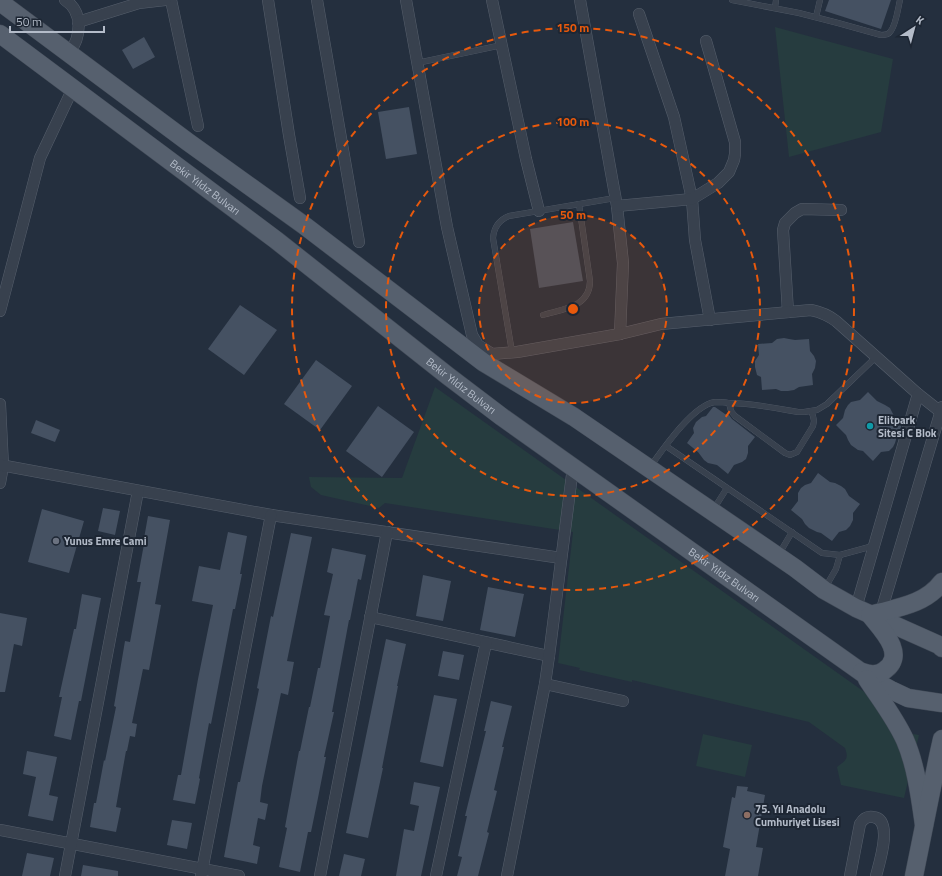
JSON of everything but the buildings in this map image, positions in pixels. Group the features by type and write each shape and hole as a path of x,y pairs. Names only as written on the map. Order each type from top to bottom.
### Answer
{"main road":[{"path":"0,2 188,142 488,358 777,556 824,590 939,645 942,648"},
{"name":"Bekir Yıldız Bulvarı","path":"0,34 276,240 502,418 862,672 891,690 908,698 942,703"},
{"path":"869,612 905,606 920,600 934,591 942,582"},
{"path":"862,672 872,675 878,674 888,668 891,664 894,652 890,641 869,612"},
{"path":"862,672 895,720 905,741 912,761 924,825"},
{"path":"914,876 942,739"}],"street":[{"path":"65,0 70,3 74,9 77,16 79,29 76,42 69,54"},
{"path":"78,22 139,3 165,0"},
{"path":"171,0 198,126"},
{"path":"268,0 300,198"},
{"path":"317,0 359,242"},
{"path":"406,0 446,227 472,335 488,358 512,352 620,334 661,324 811,310 820,312 836,321 918,394 942,411 869,612"},
{"path":"492,0 526,159 539,211"},
{"path":"580,0 616,202 624,263 620,334"},
{"path":"638,14 674,117 692,199 695,240 710,320"},
{"path":"616,202 692,199 718,183 732,166 735,154 735,142 706,42"},
{"path":"0,311 40,158 73,88"},
{"path":"788,312 783,230 786,223 795,213 802,209 841,210"},
{"path":"869,612 874,546 918,394"},
{"path":"0,404 2,466 0,483"},
{"path":"2,466 271,515 561,558"},
{"path":"508,876 549,656 572,467"},
{"path":"65,876 138,491"},
{"path":"201,872 271,515"},
{"path":"320,876 387,532"},
{"path":"370,617 549,656"},
{"path":"436,876 486,643"},
{"path":"544,684 623,701"},
{"path":"850,876 860,824 866,818 871,817 879,819 882,823 884,834 884,841 876,876"},
{"path":"0,830 201,872 239,876"}],"lane":[{"path":"732,0 816,17 881,36 890,32 892,29 900,0"},
{"path":"775,8 776,0"},
{"path":"816,17 820,0"},
{"path":"417,63 502,44"},
{"path":"512,352 493,238 498,223 505,218 539,211 579,204 616,202"},
{"path":"543,315 573,306 583,300 589,290 590,281 579,204"},
{"path":"649,468 684,424 697,412 714,402 740,403 798,412 817,410 827,404 876,357"},
{"path":"729,403 731,411 735,416 784,453 790,455 797,452 811,431 814,421 811,411"},
{"path":"666,446 822,552 840,555 874,546"},
{"path":"712,512 727,488"},
{"path":"777,556 792,532"},
{"path":"824,590 836,569 840,555"}],"green space":[{"path":"775,27 893,59 881,132 789,157"},
{"path":"435,387 894,713 890,730 919,735 904,798 841,785 837,767 843,763 847,757 845,748 809,722 632,680 632,682 579,670 580,668 558,663 573,532 385,503 379,508 321,495 311,487 309,477 402,478"},
{"path":"703,734 752,745 745,777 696,766"}],"place":[{"name":"Elitpark Sitesi C Blok","path":"870,426"},
{"name":"Yunus Emre Cami","path":"56,541"},
{"name":"75. Yıl Anadolu Cumhuriyet Lisesi","path":"747,815"}]}
